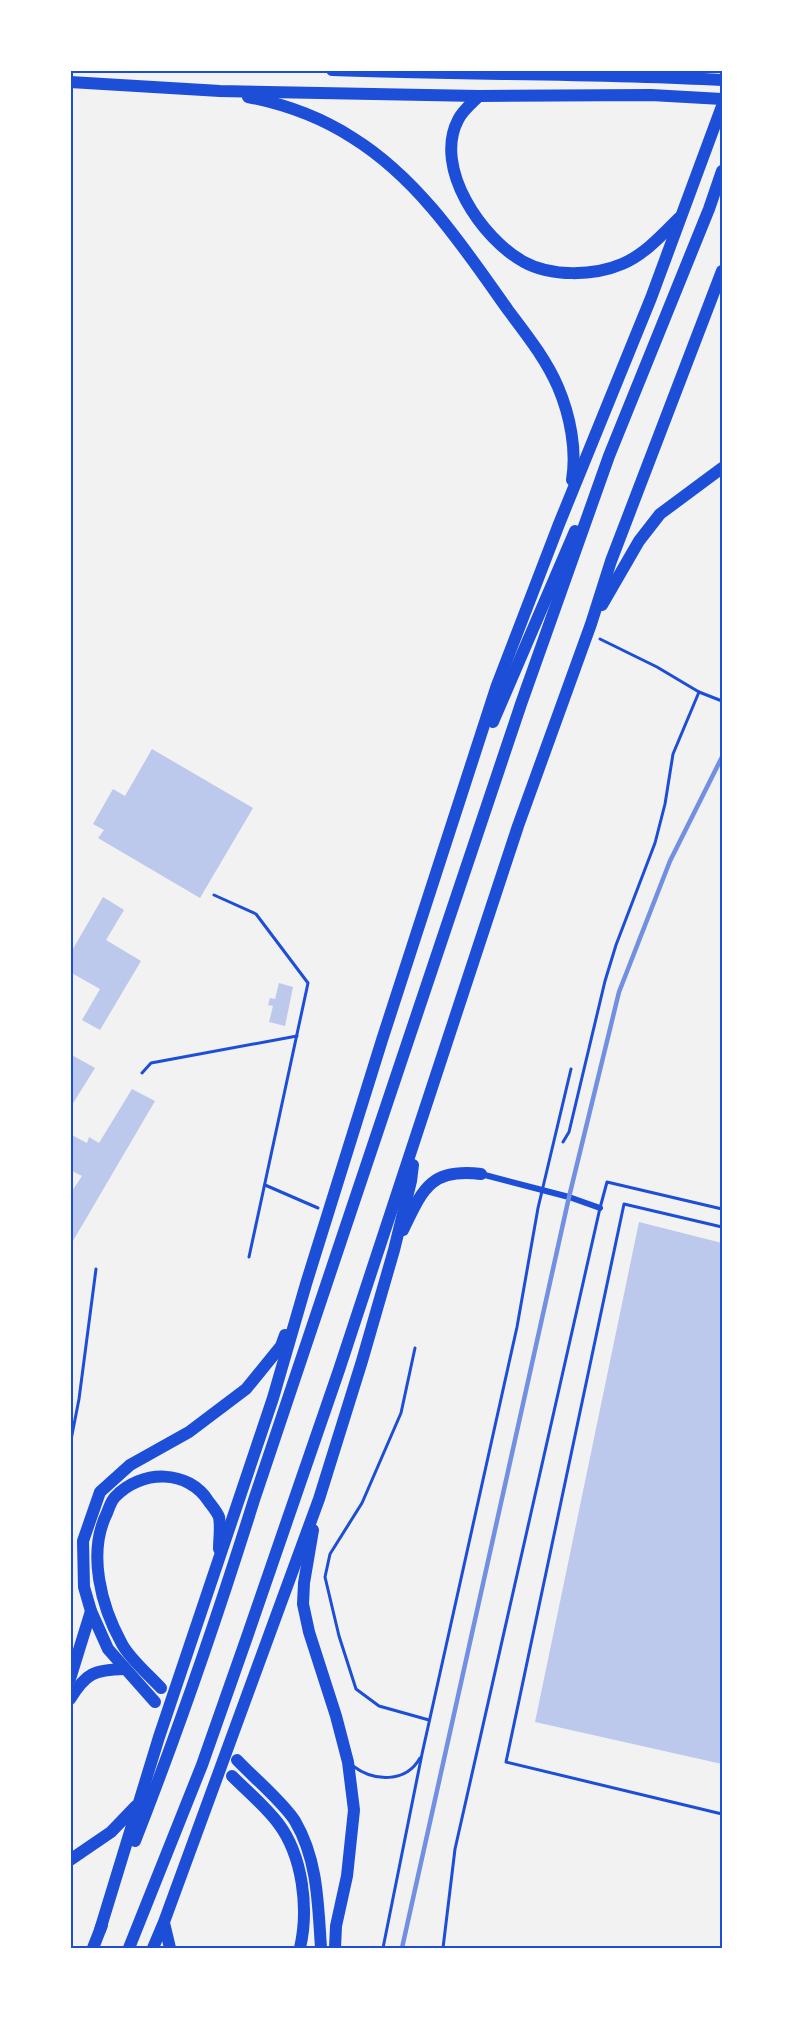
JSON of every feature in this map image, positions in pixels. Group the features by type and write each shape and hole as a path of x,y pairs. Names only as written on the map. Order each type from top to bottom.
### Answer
{"highway":[{"path":"332,70 426,74 653,76 723,80"},
{"path":"70,82 220,91 480,96 651,95 723,99"},
{"path":"220,91 261,99 296,110 353,138 372,151 410,184 468,253 539,352 558,387 572,435 573,458 573,478 559,524"},
{"path":"480,96 458,118 452,135 450,155 474,216 495,240 525,263 566,274 612,268 635,258 682,214"},
{"path":"100,1930 139,1803 273,1398 328,1213 496,688 559,524 651,298 723,106"},
{"path":"93,1948 171,1749 212,1633 254,1500 476,834 609,456 723,171"},
{"path":"129,1948 202,1765 247,1637 416,1138 518,826 611,561 723,271"},
{"path":"467,782 560,563 609,456"},
{"path":"589,628 639,541 660,514 723,468"},
{"path":"153,1948 319,1498 394,1250 411,1181 416,1138"},
{"path":"394,1250 414,1207 434,1180 445,1174 463,1172 481,1174"},
{"path":"155,1702 123,1669 108,1649 90,1611 84,1587 83,1541 100,1492 130,1465 189,1432 246,1389 281,1346 306,1284"},
{"path":"161,1688 123,1646 109,1613 101,1589 97,1555 100,1526 114,1498 132,1483 150,1477 168,1476 188,1481 205,1494 219,1516 219,1558"},
{"path":"319,1498 304,1583 303,1604 309,1632 348,1762 354,1810 347,1876 336,1926 336,1948"},
{"path":"70,1679 90,1611"},
{"path":"70,1699 80,1682 97,1671 123,1669"},
{"path":"237,1760 294,1820 310,1852 317,1891 321,1948"},
{"path":"232,1776 279,1824 292,1850 303,1884 306,1948"},
{"path":"70,1860 111,1832 139,1803"},
{"path":"164,1922 170,1948"},
{"path":"300,1948 304,1929"},
{"path":"316,1948 320,1934"}],"street":[{"path":"481,1174 569,1197 600,1208"}],"lane":[{"path":"383,1948 429,1720 517,1327 542,1191 571,1069"},
{"path":"443,1948 455,1849 600,1208 608,1182 723,1209"},
{"path":"723,1227 624,1204 507,1762 723,1814"},
{"path":"415,1348 401,1413 363,1503 330,1554 325,1577 339,1636 356,1689 379,1706 429,1720"},
{"path":"348,1762 369,1775 382,1778 397,1777 408,1773 422,1754"}],"path":[{"path":"589,628 699,692 723,702"},
{"path":"548,1166 569,1132 605,981 616,945 655,843 665,804 673,754 699,692"},
{"path":"214,895 256,914 308,983 249,1257"},
{"path":"142,1073 152,1063 297,1036"},
{"path":"265,1185 328,1213"},
{"path":"70,1445 79,1400 96,1269"}],"building":[{"path":"152,749 253,808 200,898 98,838 104,830 93,824 113,789 125,796"},
{"path":"103,897 124,910 106,940 141,961 100,1030 82,1020 100,989 70,972 70,954"},
{"path":"279,983 293,987 285,1026 269,1022 273,1006 268,1005 270,998 275,999"},
{"path":"70,1054 95,1068 70,1108"},
{"path":"132,1089 155,1101 70,1246 70,1194 82,1176 70,1170 70,1134 87,1143 89,1137 99,1143"},
{"path":"639,1222 722,1243 722,1764 535,1722"}],"railway":[{"path":"402,1948 569,1197 619,992 670,861 722,757"}]}
